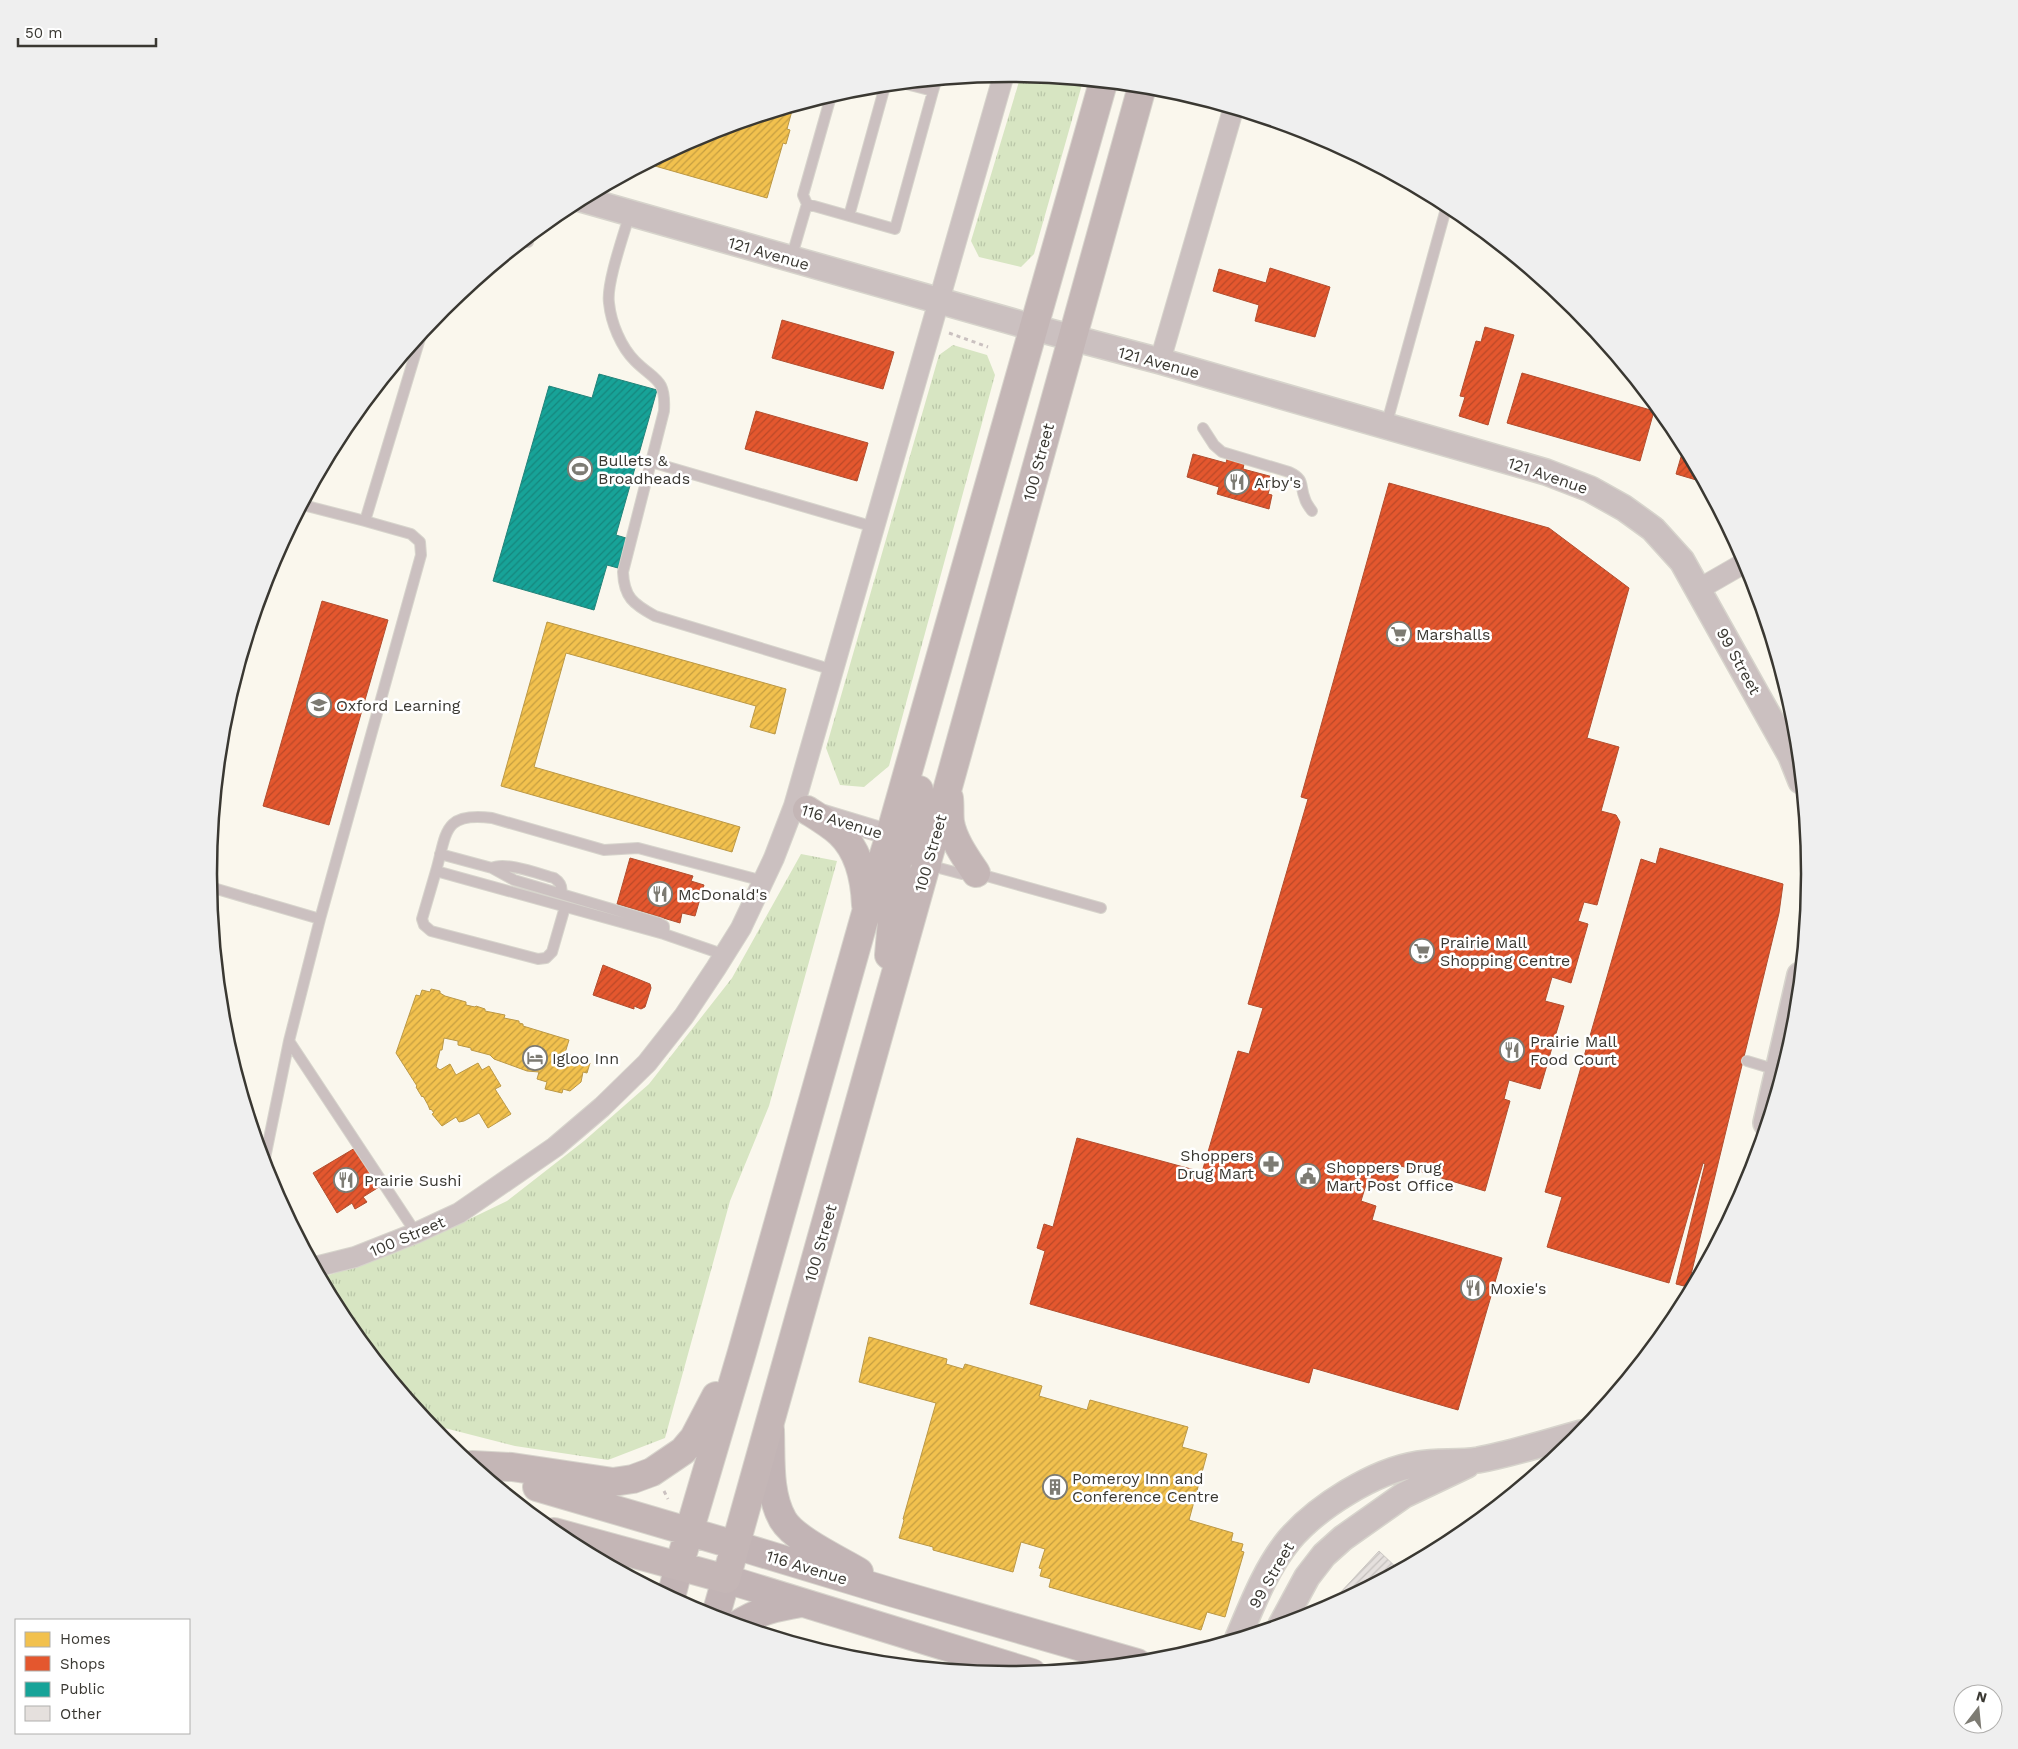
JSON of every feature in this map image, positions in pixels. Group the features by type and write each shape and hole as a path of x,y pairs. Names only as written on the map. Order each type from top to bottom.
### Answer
{"main road":[{"path":"673,1591 867,909 890,835 1102,88"},
{"name":"100 Street","path":"717,1610 927,865 1140,94"},
{"path":"927,865 912,832 912,822 920,788 938,663"},
{"path":"948,787 950,823 965,856 976,873"},
{"path":"800,808 840,833 848,843 862,876 867,909"},
{"path":"883,1019 897,864 897,854 890,835"},
{"path":"481,1465 512,1467 613,1482 634,1479 652,1472 683,1451 694,1438 742,1352"},
{"path":"769,1424 773,1491 784,1522 804,1539 894,1593"},
{"name":"116 Avenue","path":"492,1474 1121,1658"},
{"path":"578,1539 726,1579 1009,1666"},
{"path":"744,1620 772,1607 803,1603"}],"street":[{"name":"100 Street","path":"321,1266 355,1257 416,1233 459,1213 555,1147 602,1107 647,1063 684,1016 742,928 763,881 800,808 833,670 1002,82"},
{"path":"1160,361 1231,114"},
{"name":"121 Avenue","path":"592,202 1034,328 1160,361 1546,472 1590,489 1624,508 1653,529 1682,561 1699,589"},
{"path":"1699,589 1739,566"},
{"name":"99 Street","path":"1699,589 1792,759"},
{"name":"116 Avenue","path":"800,808 890,835"},
{"name":"99 Street","path":"1285,1616 1307,1577 1324,1555 1343,1538 1404,1495 1479,1460 1567,1437"},
{"name":"99 Street","path":"1241,1631 1255,1599 1289,1541 1311,1519 1334,1501 1364,1483 1416,1464 1479,1460"}],"lane":[{"path":"807,204 895,229 934,86"},
{"path":"849,216 883,93"},
{"path":"791,259 807,204 803,195 829,104"},
{"path":"630,213 609,287 608,300 612,318 626,350 636,362 656,378 664,396 664,411 623,572 623,583 631,601 655,616 833,670"},
{"path":"1385,427 1445,213"},
{"path":"365,521 417,349"},
{"path":"1204,428 1214,445 1222,452 1298,476 1304,498 1312,511"},
{"path":"651,462 874,527"},
{"path":"267,1150 289,1041 320,919 421,555 420,542 410,534 308,506"},
{"path":"565,906 552,952 546,958 538,959 431,931 424,925 422,919 447,829 453,822 464,817 492,818 604,850 638,848 763,881"},
{"path":"440,854 492,868 514,880 659,923 664,926 664,934"},
{"path":"927,865 962,874 976,873 1101,908"},
{"path":"436,871 664,934 725,955"},
{"path":"218,889 320,919"},
{"path":"289,1041 416,1233"},
{"path":"1747,1061 1776,1070"}],"path":[{"path":"946,332 988,347"}],"green space":[{"path":"1019,82 1082,86 1034,254 1021,267 979,257 971,241"},
{"path":"953,345 987,355 995,375 889,766 864,787 840,785 826,748 939,355"},
{"path":"801,854 837,861 769,1106 730,1201 665,1438 608,1460 515,1446 442,1427 381,1357 350,1315 327,1276 426,1240 507,1201 584,1141 649,1084 732,978"}],"building: Homes":[{"path":"791,113 787,129 790,130 786,144 783,143 767,198 655,166 706,143"},
{"path":"547,622 786,689 775,734 750,727 756,706 566,653 534,767 740,827 732,852 501,786"},
{"name":"Igloo Inn","path":"431,989 440,991 445,996 466,1002 466,1005 476,1006 485,1009 485,1011 505,1015 504,1018 519,1021 523,1026 569,1040 565,1053 590,1063 587,1073 583,1072 581,1082 570,1091 563,1089 562,1093 545,1089 547,1082 537,1079 539,1072 527,1071 494,1059 490,1055 458,1045 458,1041 444,1038 436,1067 440,1070 450,1064 456,1075 478,1063 482,1070 489,1066 501,1086 495,1089 511,1114 488,1128 479,1113 459,1122 456,1117 442,1126 432,1114 434,1113 430,1110 396,1053 416,995 420,996 422,990 430,992"},
{"name":"Pomeroy Inn and Conference Centre","path":"869,1337 947,1359 946,1364 963,1369 965,1364 1042,1386 1039,1396 1087,1410 1090,1400 1188,1427 1182,1447 1207,1454 1189,1520 1233,1533 1231,1541 1243,1544 1241,1551 1244,1552 1225,1617 1207,1612 1201,1630 1049,1587 1051,1579 1040,1576 1042,1569 1039,1568 1045,1549 1021,1542 1013,1572 933,1550 933,1547 899,1538 936,1403 859,1382"}],"building: Shops":[{"path":"1270,268 1330,287 1315,337 1255,321 1259,305 1213,291 1219,269 1266,283"},
{"path":"782,320 894,352 883,389 772,358"},
{"path":"1485,327 1514,335 1488,425 1459,416 1465,397 1460,396 1476,341 1481,342"},
{"path":"1522,373 1650,410 1653,414 1640,461 1507,423"},
{"path":"756,411 868,443 857,481 745,449"},
{"name":"Arby's","path":"1193,454 1226,463 1227,459 1244,464 1243,469 1273,477 1268,494 1272,495 1269,509 1217,494 1219,487 1187,477"},
{"path":"1681,456 1695,480 1676,474"},
{"name":"Prairie Mall Shopping Centre","path":"1389,483 1549,528 1629,588 1587,738 1619,747 1601,811 1616,815 1620,822 1597,905 1584,902 1578,921 1588,924 1571,983 1552,977 1545,1001 1564,1006 1540,1089 1509,1080 1504,1099 1510,1101 1485,1191 1401,1166 1395,1186 1368,1178 1361,1201 1376,1206 1372,1220 1502,1258 1458,1410 1313,1368 1309,1383 1030,1304 1045,1251 1037,1248 1044,1224 1053,1227 1077,1138 1202,1172 1238,1051 1249,1054 1263,1008 1248,1004 1308,799 1301,797"},
{"path":"322,601 388,620 329,825 263,806"},
{"path":"1660,848 1783,884 1779,913 1690,1278 1685,1286 1676,1284 1705,1164 1703,1163 1669,1283 1547,1247 1562,1197 1545,1192 1641,859 1656,864"},
{"name":"McDonald's","path":"630,858 693,876 691,881 704,885 695,916 682,913 680,923 617,904"},
{"path":"603,965 650,984 651,988 645,1007 641,1009 634,1006 634,1009 593,995"},
{"name":"Prairie Sushi","path":"355,1148 379,1187 363,1197 367,1202 355,1209 352,1203 337,1213 313,1173"}],"building: Public":[{"name":"Bullets & Broadheads","path":"599,374 657,390 616,535 626,538 618,568 607,565 594,610 493,581 549,386 592,398"}],"building: Other":[{"path":"1379,1551 1394,1566 1359,1585 1339,1594"}],"place":[{"name":"Bullets & Broadheads","path":"580,469"},
{"name":"Arby's","path":"1237,482"},
{"name":"Marshalls","path":"1399,634"},
{"name":"Oxford Learning","path":"319,705"},
{"name":"McDonald's","path":"660,894"},
{"name":"Prairie Mall Shopping Centre","path":"1422,951"},
{"name":"Prairie Mall Food Court","path":"1512,1050"},
{"name":"Igloo Inn","path":"535,1058"},
{"name":"Shoppers Drug Mart","path":"1271,1164"},
{"name":"Shoppers Drug Mart Post Office","path":"1308,1176"},
{"name":"Prairie Sushi","path":"346,1180"},
{"name":"Moxie's","path":"1473,1288"},
{"name":"Pomeroy Inn and Conference Centre","path":"1055,1487"}]}
